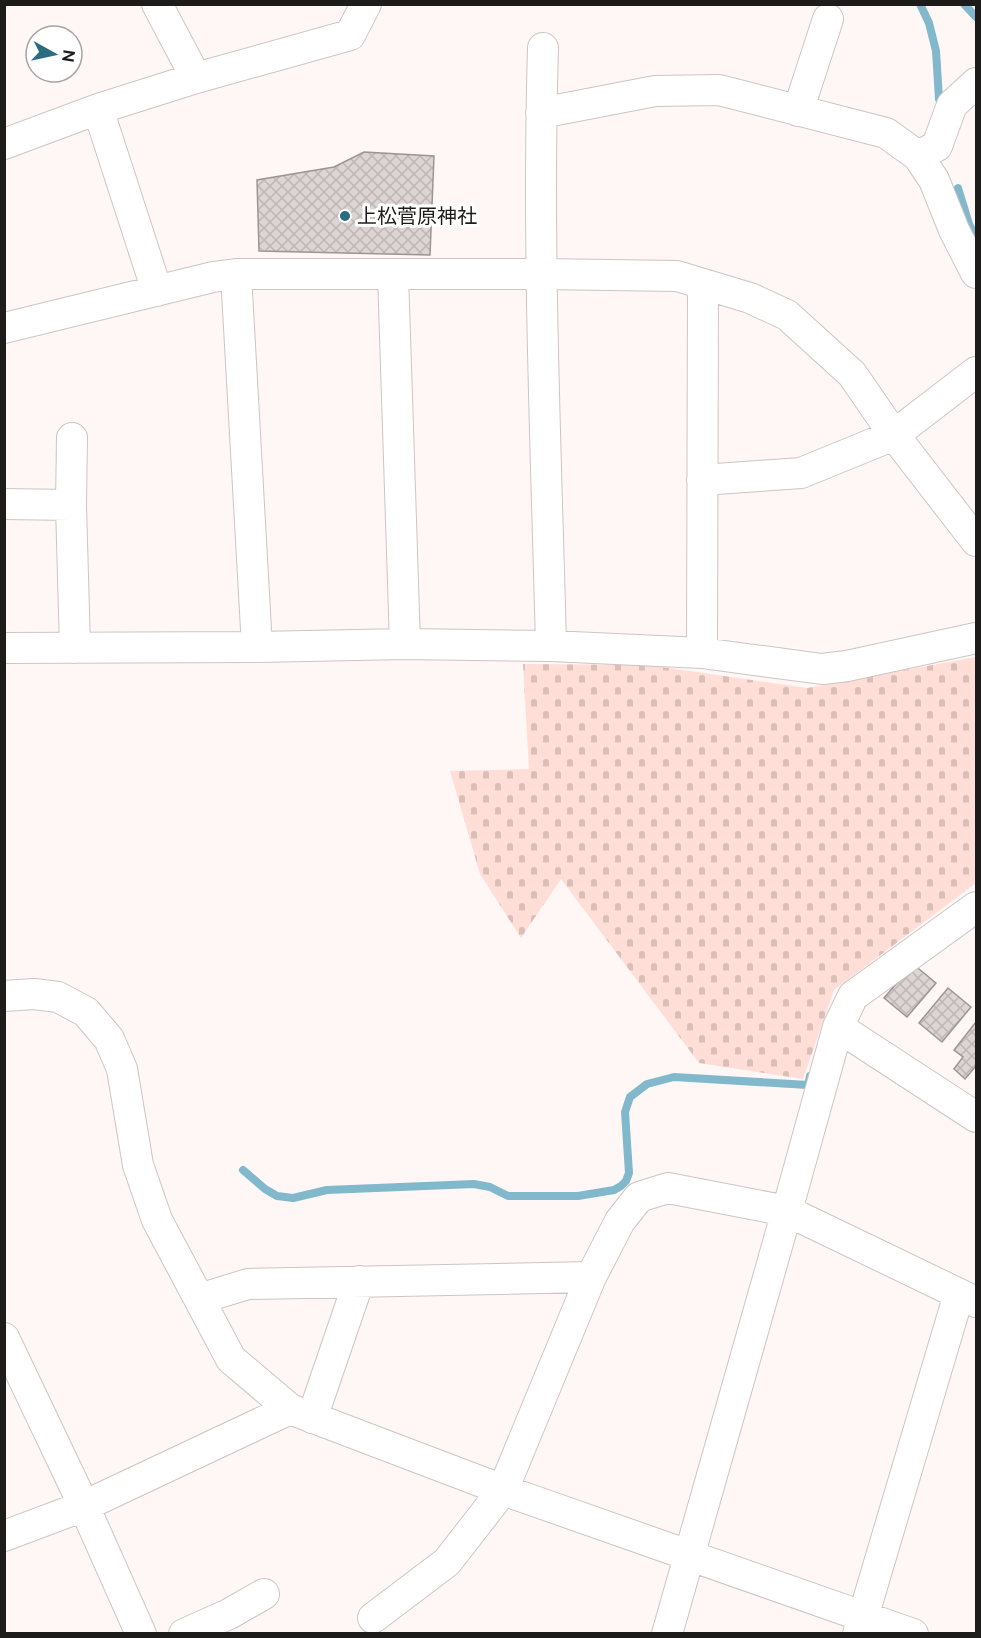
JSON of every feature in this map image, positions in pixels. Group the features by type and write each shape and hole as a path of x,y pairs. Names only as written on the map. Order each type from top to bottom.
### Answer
{"street":[{"path":"157,4 196,78"},
{"path":"4,144 98,109 196,78 351,34 366,4"},
{"path":"798,111 828,19"},
{"path":"543,48 542,274 550,646"},
{"path":"918,156 937,147 952,105 976,83"},
{"path":"541,113 655,91 719,90 886,133 918,156 934,180 954,230 976,273"},
{"path":"98,109 157,291"},
{"path":"236,274 257,647"},
{"path":"4,328 213,277 236,274 677,276 750,298 787,315 852,374 894,435 976,541"},
{"path":"393,274 405,644"},
{"path":"702,653 703,284"},
{"path":"702,480 801,473 894,435 976,372"},
{"path":"72,438 71,505 75,648"},
{"path":"4,504 71,505"},
{"path":"4,648 405,644 550,646 702,653 822,669 847,666 976,638"},
{"path":"667,1634 838,1027 853,996 976,907"},
{"path":"4,996 34,994 58,997 86,1012 109,1039 122,1069 138,1165 157,1220 231,1359 301,1414 503,1490 690,1555 860,1625 913,1634"},
{"path":"838,1027 976,1117"},
{"path":"373,1618 447,1562 503,1490 591,1277 620,1221 639,1197 668,1188 787,1211 968,1298 860,1625"},
{"path":"199,1299 248,1284 591,1277"},
{"path":"4,1536 84,1506 301,1414 359,1281"},
{"path":"4,1338 84,1506 141,1634"},
{"path":"184,1634 229,1614 264,1594"}],"green space":[{"path":"976,657 976,883 834,990 803,1079 699,1063 561,879 521,938 480,874 450,771 529,769 523,664 648,665 807,688"}],"building":[{"name":"上松菅原神社","path":"364,152 434,156 430,255 259,251 257,180 334,167"},
{"path":"913,964 936,983 907,1017 884,998"},
{"path":"948,988 971,1007 942,1042 919,1023"},
{"path":"976,1022 976,1066 965,1079 954,1069 963,1057 954,1050"}],"waterway":[{"path":"920,4 929,23 936,51 939,99"},
{"path":"964,4 976,17"},
{"path":"958,188 969,224 976,238"},
{"path":"243,1170 277,1196 293,1198 327,1190 474,1184 490,1187 508,1196 578,1196 614,1190 626,1181 629,1173 625,1112 630,1097 647,1084 674,1077 808,1085 810,1076"}],"place":[{"name":"上松菅原神社","path":"345,216"}]}
